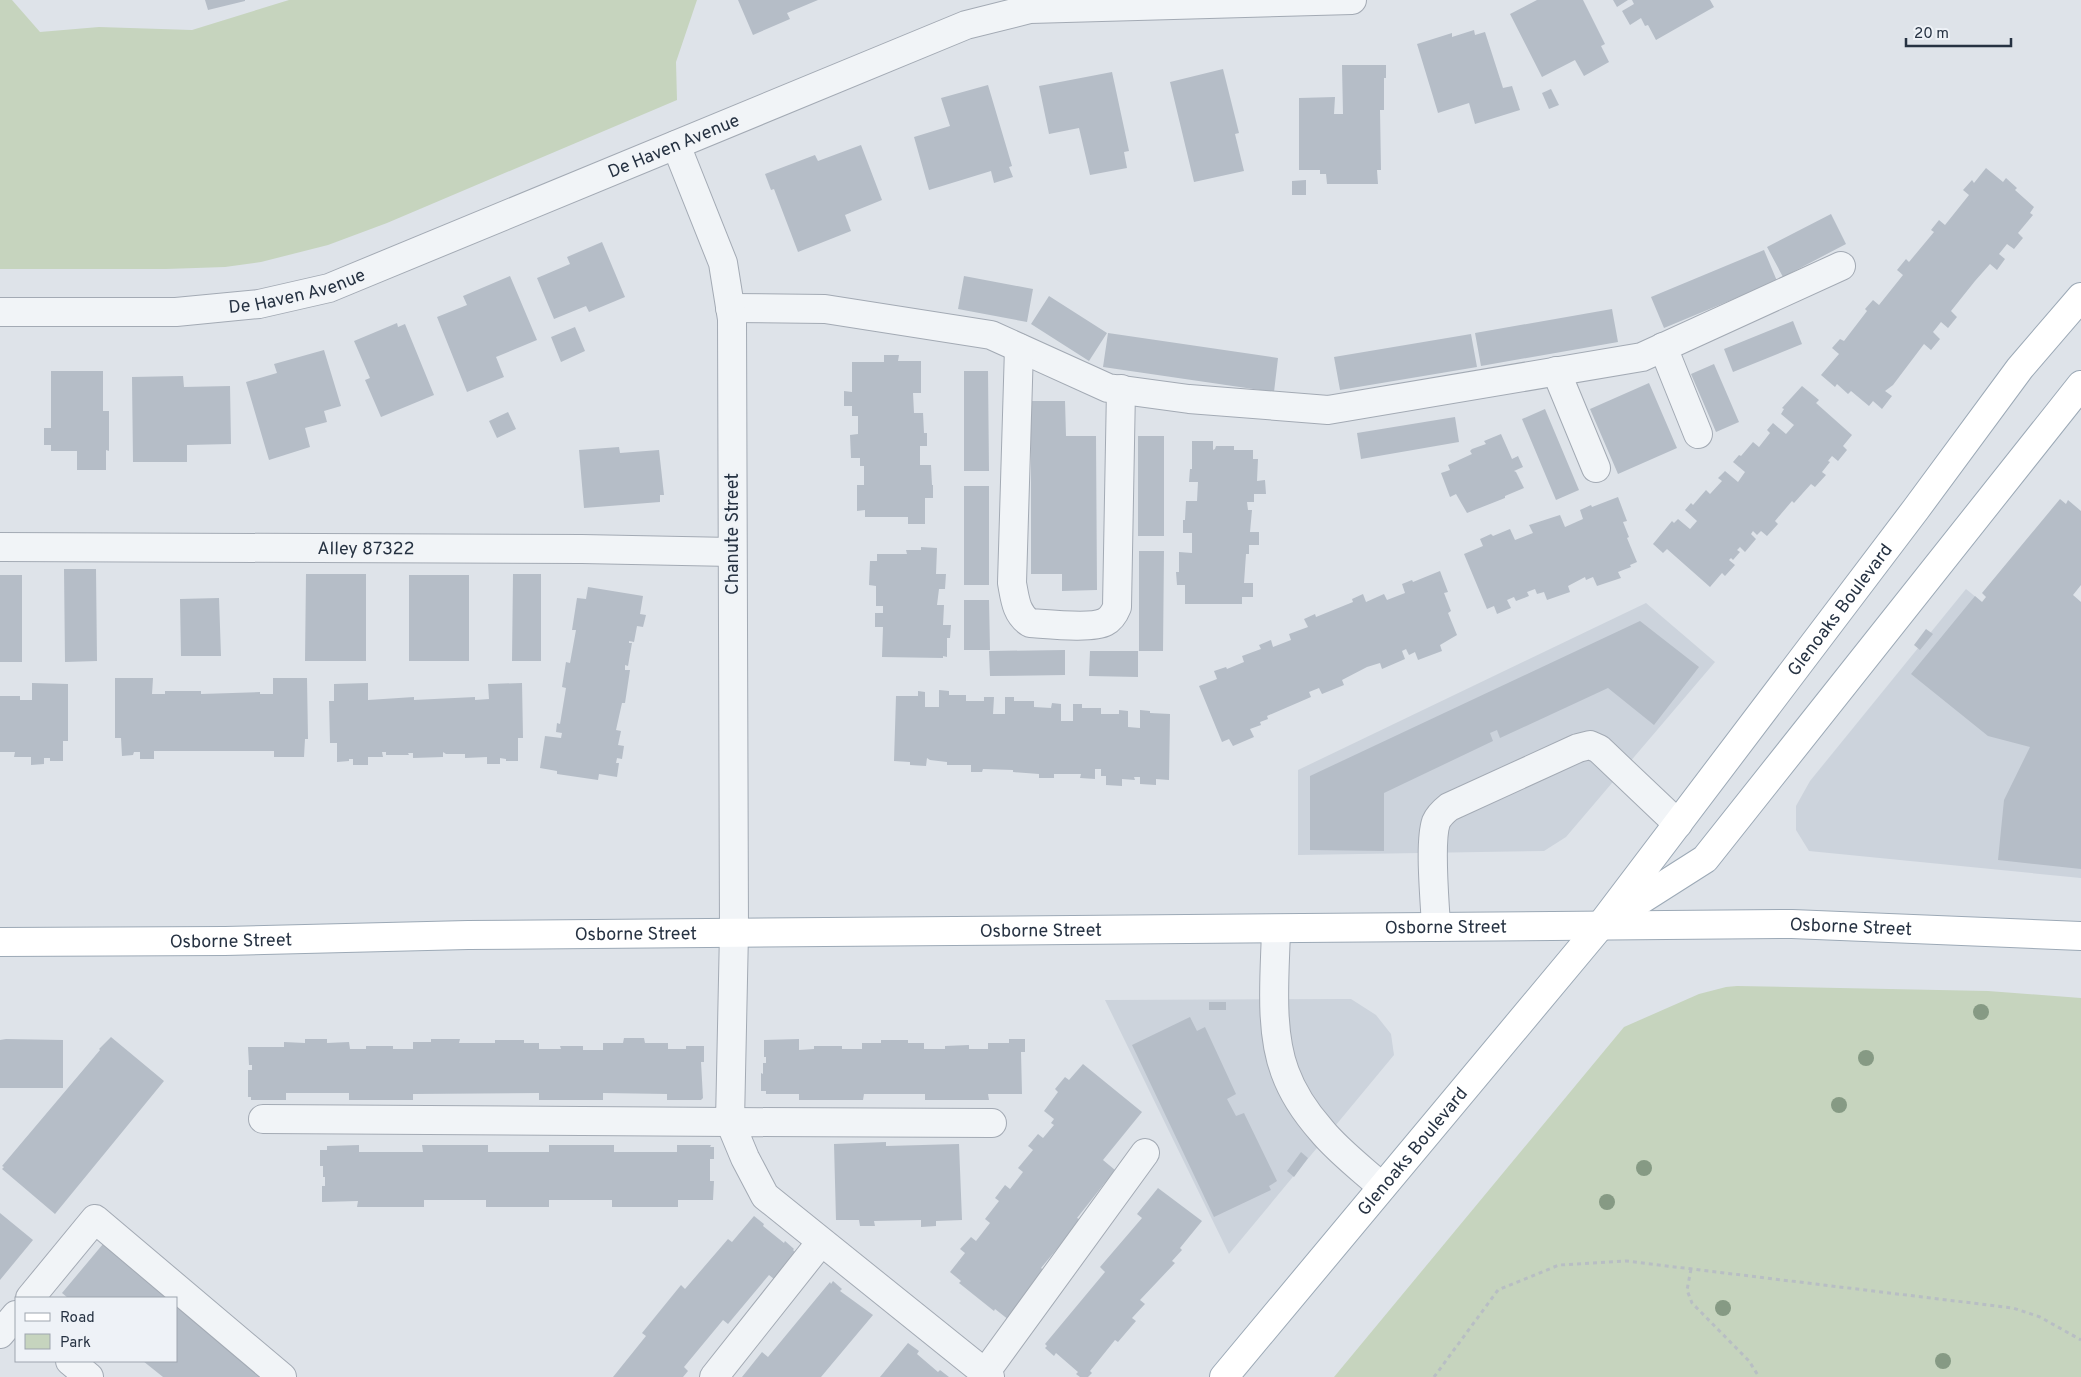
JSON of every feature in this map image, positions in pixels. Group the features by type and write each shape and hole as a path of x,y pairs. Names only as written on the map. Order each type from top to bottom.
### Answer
{"main road":[{"name":"Glenoaks Boulevard","path":"1224,1377 1601,925 2020,368 2081,297"},
{"name":"Glenoaks Boulevard","path":"1601,925 1705,859 2081,385"},
{"name":"Osborne Street","path":"0,942 225,941 468,935 734,932 1792,924 2081,936"}],"street":[{"name":"De Haven Avenue","path":"0,312 176,312 260,304 330,288 966,25 1030,9 1185,2 1352,0"},
{"name":"Chanute Street","path":"676,145 723,263 732,329 734,932 730,1122"},
{"path":"730,308 825,309 991,335 1108,388 1189,399 1328,410 1642,357 1841,266"},
{"path":"1663,347 1698,434"},
{"path":"1019,348 1012,583 1015,604 1022,618 1030,624 1094,625 1106,622 1118,607 1121,389"},
{"path":"1556,372 1596,468"},
{"name":"Alley 87322","path":"0,547 582,549 732,552"},
{"path":"1436,927 1433,839 1436,822 1442,813 1449,807 1578,748 1590,745 1598,749 1678,824"},
{"path":"1276,929 1274,992 1276,1029 1284,1071 1298,1100 1322,1132 1382,1187"},
{"path":"263,1119 992,1123"},
{"path":"730,1122 745,1158 765,1196 985,1376 1145,1153"},
{"path":"31,1297 95,1219 282,1377"},
{"path":"714,1377 821,1242"},
{"path":"71,1362 89,1377"}],"path":[{"path":"1434,1377 1498,1290 1559,1265 1589,1262 1626,1261 1691,1268 2013,1308 2040,1317 2081,1340"},
{"path":"1691,1268 1687,1290 1692,1303 1749,1361 1760,1377"}],"shaded area":[{"path":"1966,589 2081,683 2081,878 1809,851 1796,830 1796,806 1810,781"},
{"path":"1646,603 1715,662 1566,837 1544,851 1298,855 1298,770"},
{"path":"1351,999 1376,1015 1391,1034 1394,1055 1229,1254 1105,1000"}],"green space":[{"path":"0,0 12,0 40,32 99,27 192,30 289,0 697,0 676,62 677,100 387,223 328,245 261,262 225,267 0,269"},
{"path":"1737,986 1988,991 2081,998 2081,1377 1334,1377 1624,1027 1699,994"}],"building":[{"path":"205,0 245,0 245,1 208,10"},
{"path":"738,0 818,0 787,13 790,19 753,35"},
{"path":"1537,0 1583,0 1605,44 1601,46 1609,62 1584,76 1575,60 1542,77 1510,14"},
{"path":"1613,0 1628,0 1617,7"},
{"path":"1632,0 1710,0 1714,7 1656,40 1648,25 1645,26 1641,18 1630,25 1622,11 1634,4"},
{"path":"1474,30 1475,35 1485,32 1503,88 1512,86 1520,110 1475,124 1469,103 1438,113 1417,44 1452,33 1452,37"},
{"path":"1342,65 1386,65 1384,110 1380,110 1381,170 1377,170 1378,184 1327,184 1326,174 1320,174 1320,170 1299,170 1299,98 1335,97 1334,114 1343,114"},
{"path":"1223,69 1239,133 1235,134 1244,171 1194,182 1170,82"},
{"path":"1112,72 1129,151 1124,152 1127,168 1090,175 1079,128 1049,134 1039,86"},
{"path":"988,85 1012,166 1009,167 1013,177 994,183 991,171 929,190 914,137 950,126 941,98"},
{"path":"1551,89 1559,105 1549,109 1542,93"},
{"path":"861,145 882,200 845,215 851,231 798,252 774,189 771,190 765,174 815,155 818,161"},
{"path":"1986,168 2003,182 2006,178 2017,188 2015,190 2034,207 2030,213 2033,215 2018,233 2023,238 2014,249 2007,244 1999,254 2005,259 1997,270 1990,264 1975,281 1951,311 1957,317 1948,328 1941,322 1933,332 1940,339 1931,350 1924,344 1893,385 1885,391 1892,396 1882,409 1873,401 1869,406 1851,391 1848,394 1837,384 1835,387 1821,375 1839,354 1832,348 1840,339 1844,341 1873,300 1879,305 1903,275 1897,270 1906,259 1909,262 1934,232 1931,230 1939,220 1945,225 1969,195 1963,190 1972,180 1974,183"},
{"path":"1306,180 1306,195 1292,195 1292,181"},
{"path":"1831,214 1846,244 1783,277 1767,247"},
{"path":"602,242 625,297 589,312 586,306 554,319 537,278 570,264 567,257"},
{"path":"1764,250 1777,281 1664,328 1651,297"},
{"path":"510,276 537,340 496,357 504,377 467,392 437,317 467,305 463,296"},
{"path":"964,276 1033,289 1027,322 958,309"},
{"path":"1049,296 1107,333 1089,361 1031,324"},
{"path":"1612,309 1618,342 1481,366 1475,333"},
{"path":"1793,321 1802,344 1733,372 1724,349"},
{"path":"397,323 398,327 405,324 434,395 381,417 365,380 370,378 354,341"},
{"path":"575,327 585,351 561,362 551,337"},
{"path":"1108,333 1278,358 1274,392 1103,367"},
{"path":"1471,334 1477,367 1340,390 1334,357"},
{"path":"324,350 341,406 324,411 327,422 305,428 310,447 269,460 246,382 277,373 274,364"},
{"path":"884,355 899,355 898,361 921,361 921,393 913,393 914,413 923,413 924,433 927,433 927,446 920,446 920,465 931,465 933,485 933,498 925,498 925,524 908,524 908,517 865,517 865,510 857,511 857,485 864,485 864,466 860,466 860,458 851,458 850,435 858,434 858,416 852,416 852,406 844,406 844,391 852,392 852,362 884,362"},
{"path":"1714,364 1739,422 1716,432 1691,374"},
{"path":"51,371 103,371 103,411 109,411 109,451 106,450 106,470 77,470 77,451 51,451 51,445 44,445 44,428 51,428"},
{"path":"964,371 988,371 989,471 964,471"},
{"path":"183,376 184,387 230,386 231,444 187,445 187,462 133,462 132,377"},
{"path":"1649,383 1677,448 1618,474 1590,409"},
{"path":"1802,386 1819,400 1816,403 1852,435 1843,446 1847,450 1838,461 1832,456 1822,472 1826,475 1815,487 1811,484 1794,503 1792,501 1775,521 1778,524 1767,536 1761,531 1757,535 1753,531 1751,534 1756,539 1745,552 1740,547 1737,550 1740,552 1733,560 1731,558 1729,560 1735,565 1725,576 1722,573 1710,587 1667,549 1663,553 1653,544 1672,521 1674,523 1678,519 1690,529 1697,521 1685,510 1691,503 1693,505 1706,490 1710,494 1722,481 1718,478 1725,471 1738,482 1745,472 1733,462 1753,442 1759,447 1770,433 1767,430 1773,423 1786,434 1794,425 1781,414 1784,409 1782,408"},
{"path":"1031,401 1065,401 1066,436 1096,436 1097,590 1062,591 1062,574 1031,574"},
{"path":"1545,409 1579,490 1556,500 1522,419"},
{"path":"508,412 516,429 497,438 489,421"},
{"path":"1455,417 1459,442 1361,459 1357,433"},
{"path":"1501,434 1512,459 1518,456 1523,467 1514,471 1524,488 1505,496 1505,498 1467,513 1456,494 1450,497 1441,473 1450,470 1448,465 1472,454 1470,451 1472,449 1486,444 1484,441"},
{"path":"1138,436 1164,436 1164,536 1138,536"},
{"path":"1192,441 1213,441 1213,450 1216,446 1234,446 1234,450 1253,450 1253,459 1258,459 1257,481 1265,480 1266,494 1254,494 1254,502 1247,502 1248,510 1252,510 1250,532 1259,532 1259,545 1249,545 1249,554 1246,554 1244,583 1253,583 1253,597 1242,597 1242,604 1185,604 1185,585 1177,585 1176,572 1179,572 1179,552 1192,553 1192,533 1183,533 1183,520 1185,520 1186,501 1197,501 1198,482 1189,482 1190,469 1192,469"},
{"path":"619,447 620,453 659,450 664,495 660,495 660,502 584,508 579,450"},
{"path":"964,486 989,486 989,585 964,585"},
{"path":"1618,497 1627,521 1623,522 1629,537 1627,538 1637,562 1630,565 1631,567 1618,572 1621,578 1597,586 1593,577 1586,580 1585,577 1568,586 1570,592 1547,600 1544,592 1537,594 1535,589 1527,592 1529,596 1516,601 1514,597 1507,600 1511,608 1497,614 1494,606 1487,609 1464,554 1483,546 1480,539 1510,529 1515,540 1533,533 1529,525 1560,515 1565,527 1583,519 1580,510"},
{"path":"2060,499 2066,504 2068,500 2081,511 2081,585 2073,595 2081,602 2081,869 1998,860 2004,800 2030,747 1988,736 1911,674 1975,596 1982,602 1986,597 1982,593"},
{"path":"921,547 937,548 936,574 946,574 945,589 939,589 937,605 944,605 943,625 951,625 950,638 947,638 947,657 882,657 883,627 875,627 875,613 883,613 883,606 876,606 876,586 869,585 870,561 877,561 877,554 907,554 906,550 921,550"},
{"path":"1139,551 1164,551 1163,651 1139,651"},
{"path":"64,569 96,569 97,661 65,662"},
{"path":"1440,571 1448,592 1444,593 1451,611 1448,613 1457,635 1440,645 1442,651 1418,660 1415,652 1409,655 1406,649 1402,651 1405,659 1382,669 1380,663 1367,667 1342,680 1344,685 1322,694 1319,688 1309,692 1311,697 1267,716 1268,719 1260,722 1261,725 1250,729 1254,737 1233,746 1229,739 1222,742 1199,686 1217,679 1214,671 1226,667 1227,669 1244,662 1242,656 1261,649 1259,645 1271,640 1273,647 1291,640 1289,634 1308,627 1304,619 1315,614 1316,617 1353,602 1352,599 1363,594 1366,602 1384,594 1387,600 1405,593 1402,584 1412,580 1413,582"},
{"path":"306,574 366,574 366,661 305,661"},
{"path":"513,574 541,574 541,661 512,661"},
{"path":"0,575 22,575 22,662 0,662"},
{"path":"409,575 469,575 469,661 409,661"},
{"path":"588,587 643,596 640,614 646,615 643,627 637,626 634,642 629,641 629,643 632,643 628,666 625,665 625,670 630,670 625,703 622,703 616,730 621,731 618,745 624,746 622,759 617,758 616,763 619,763 617,777 599,774 598,780 557,774 557,771 540,768 545,736 561,738 562,733 556,732 557,723 560,724 566,688 562,687 566,662 570,663 576,630 572,630 577,598 586,599"},
{"path":"219,598 221,656 181,656 180,599"},
{"path":"964,600 989,600 990,650 964,650"},
{"path":"1640,621 1699,667 1654,725 1608,688 1500,738 1497,730 1490,733 1493,741 1384,793 1384,851 1310,850 1310,776"},
{"path":"1926,629 1933,634 1920,650 1914,645"},
{"path":"1065,650 1065,675 990,676 989,651"},
{"path":"1090,651 1138,651 1138,677 1089,676"},
{"path":"115,678 153,678 152,694 165,694 165,691 201,691 201,694 260,692 260,694 273,694 273,678 307,678 308,739 305,739 304,757 274,757 274,751 154,751 154,759 140,759 140,752 122,756 121,738 115,738"},
{"path":"32,683 68,684 68,741 63,741 63,761 50,761 50,758 44,758 44,764 31,765 31,757 14,757 15,752 0,752 0,696 20,696 20,700 32,700"},
{"path":"368,683 368,700 414,697 414,700 475,697 475,700 489,699 488,684 522,683 523,738 518,738 518,761 506,761 506,759 500,758 500,764 487,764 487,757 465,758 465,754 446,754 443,752 443,757 413,758 413,753 408,753 409,755 386,755 386,752 382,752 383,757 368,757 368,765 353,765 353,759 337,762 337,743 330,743 329,701 334,701 334,684"},
{"path":"939,690 949,691 949,695 966,695 966,701 984,701 984,697 994,697 993,714 1005,714 1005,697 1014,697 1014,701 1034,701 1034,707 1051,708 1052,703 1061,704 1061,721 1073,721 1073,704 1082,704 1082,708 1101,708 1101,714 1119,714 1119,710 1128,711 1128,727 1140,728 1140,710 1150,711 1150,713 1170,714 1169,780 1156,779 1156,785 1140,784 1140,777 1134,777 1135,780 1122,779 1122,786 1106,785 1106,776 1101,776 1101,769 1095,769 1095,779 1080,778 1081,774 1054,774 1054,778 1039,778 1039,774 1013,772 1013,770 983,769 982,772 971,772 971,765 947,765 947,762 927,758 926,766 894,761 896,696 918,696 918,691 925,692 925,707 939,707"},
{"path":"1209,1002 1226,1002 1226,1010 1209,1010"},
{"path":"1190,1017 1197,1031 1205,1027 1236,1094 1227,1099 1236,1116 1244,1113 1277,1181 1269,1186 1271,1190 1214,1217 1132,1045"},
{"path":"111,1037 164,1081 55,1214 2,1169 4,1167 2,1166"},
{"path":"624,1038 644,1038 645,1043 668,1043 668,1049 704,1046 704,1062 701,1062 703,1098 701,1100 667,1100 667,1094 603,1093 603,1100 539,1100 539,1093 413,1094 413,1100 349,1100 349,1093 286,1093 286,1100 251,1100 251,1097 248,1097 248,1070 252,1070 252,1065 249,1065 248,1047 284,1047 284,1042 305,1043 305,1039 327,1039 327,1043 349,1042 350,1049 366,1049 366,1046 393,1046 393,1049 413,1049 413,1042 431,1042 431,1039 460,1039 459,1043 495,1043 495,1040 524,1040 524,1043 539,1043 539,1049 561,1049 560,1046 583,1046 583,1050 603,1050 603,1043 623,1043"},
{"path":"799,1039 799,1050 814,1049 814,1046 842,1046 842,1049 862,1049 862,1043 881,1043 881,1040 908,1040 908,1043 924,1043 924,1049 945,1049 945,1046 969,1045 969,1049 988,1049 988,1043 1009,1043 1009,1039 1025,1039 1025,1052 1021,1052 1022,1094 988,1094 989,1100 925,1100 925,1094 864,1094 863,1100 799,1100 799,1094 766,1094 766,1091 761,1091 761,1073 763,1074 763,1063 766,1063 764,1040"},
{"path":"0,1040 63,1040 63,1088 0,1088"},
{"path":"1083,1064 1142,1112 1103,1160 1115,1170 1077,1218 1081,1220 1041,1268 1047,1273 1009,1320 995,1309 994,1311 959,1283 961,1281 950,1272 965,1253 960,1249 971,1237 976,1241 990,1223 985,1219 999,1201 995,1198 1005,1185 1010,1189 1023,1172 1018,1168 1033,1150 1028,1146 1038,1134 1043,1138 1054,1125 1051,1123 1054,1119 1044,1111 1058,1092 1055,1089 1065,1077 1069,1080"},
{"path":"886,1142 886,1146 959,1144 962,1220 936,1221 936,1226 921,1227 921,1220 874,1221 875,1226 860,1226 859,1220 836,1220 834,1144"},
{"path":"359,1145 359,1152 423,1152 422,1145 488,1145 488,1152 549,1152 549,1145 614,1145 614,1152 677,1152 677,1145 711,1145 710,1147 714,1147 714,1159 710,1159 710,1181 714,1181 713,1200 678,1200 678,1207 612,1207 612,1200 549,1200 549,1207 486,1207 486,1200 424,1200 424,1207 357,1207 358,1201 322,1202 322,1186 325,1186 325,1177 323,1177 323,1166 320,1166 320,1150 327,1150 327,1146"},
{"path":"1301,1152 1308,1158 1294,1177 1287,1171"},
{"path":"1158,1188 1202,1221 1180,1248 1182,1250 1172,1261 1175,1263 1140,1300 1145,1304 1132,1318 1136,1321 1118,1342 1115,1340 1090,1371 1092,1373 1088,1377 1080,1377 1076,1374 1078,1372 1056,1353 1054,1356 1045,1348 1047,1346 1045,1344 1105,1272 1100,1267 1142,1218 1137,1214"},
{"path":"0,1213 33,1240 0,1280"},
{"path":"754,1216 784,1243 785,1241 796,1253 774,1279 769,1275 728,1324 723,1320 684,1367 688,1371 683,1377 613,1377 646,1336 642,1333 681,1285 685,1289 728,1239 732,1242"},
{"path":"103,1244 168,1297 67,1297 62,1293"},
{"path":"833,1281 842,1289 840,1291 873,1315 821,1377 742,1377 762,1352 768,1357 830,1282 831,1284"},
{"path":"178,1306 265,1377 163,1377 144,1362 178,1362"},
{"path":"908,1343 919,1351 917,1354 938,1372 940,1370 949,1377 880,1377"}]}
